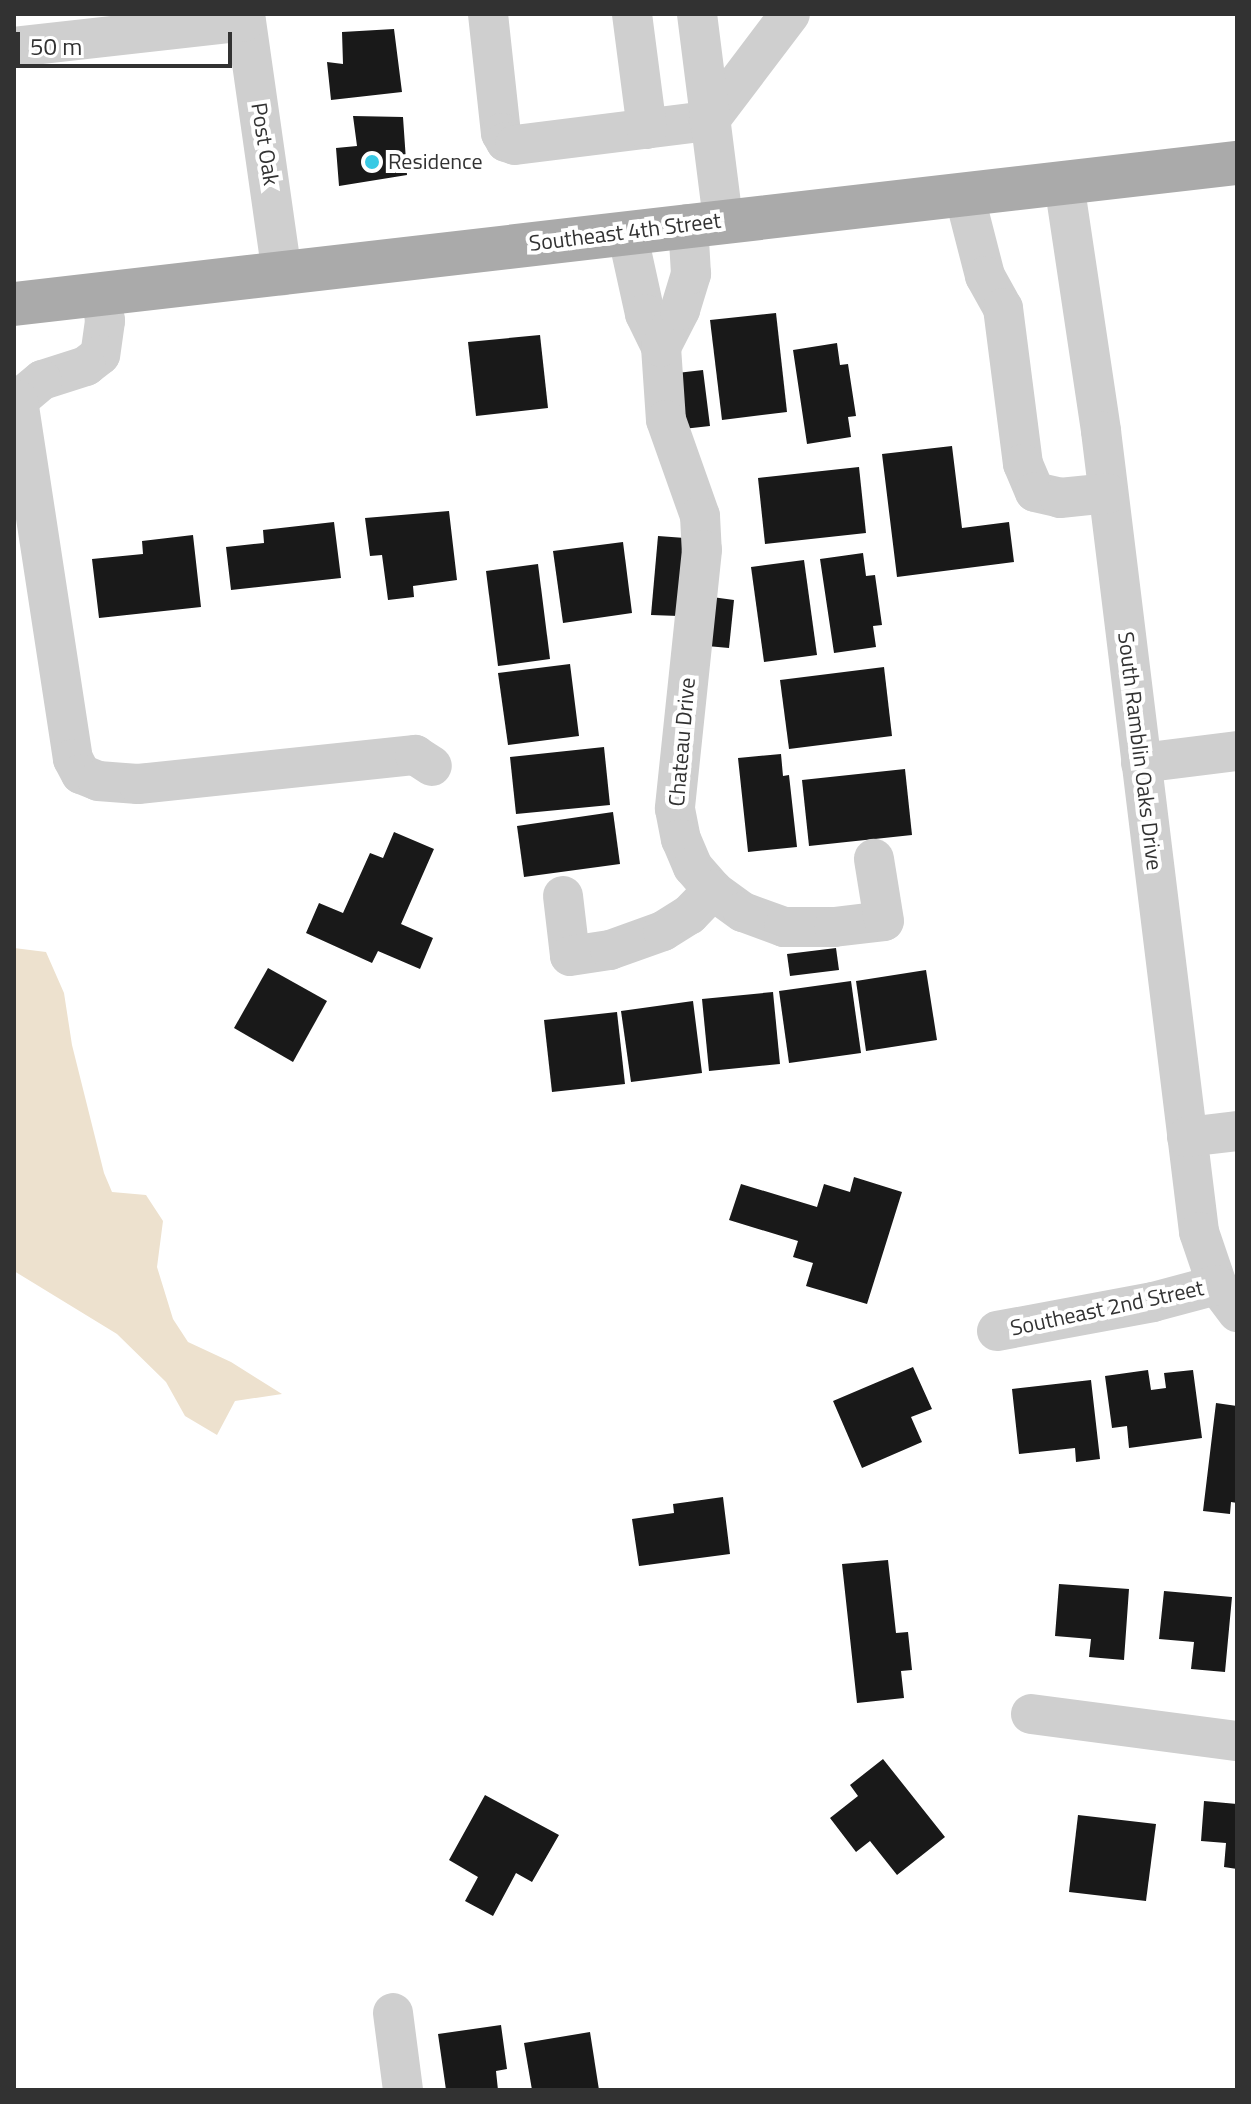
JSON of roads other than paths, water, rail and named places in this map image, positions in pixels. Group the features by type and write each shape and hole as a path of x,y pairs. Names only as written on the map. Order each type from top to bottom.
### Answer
{"main road":[{"name":"Southeast 4th Street","path":"14,304 1237,163"}],"street":[{"path":"488,14 501,133 506,142 515,145 709,121 790,14"},
{"path":"632,14 647,129"},
{"path":"661,347 680,310 705,222 709,121 697,14"},
{"path":"14,47 246,18"},
{"name":"Post Oak","path":"246,18 282,275"},
{"name":"South Ramblin Oaks Drive","path":"1064,183 1108,493 1199,1232 1227,1298"},
{"path":"964,194 985,276 1003,308 1023,464 1035,492 1060,498 1108,493"},
{"name":"Chateau Drive","path":"627,232 645,314 661,347 666,420 695,494 702,550 675,809 681,839 693,867 713,890 743,912 784,927 834,927 884,921 874,859"},
{"path":"101,295 105,321 100,355 86,366 42,380 18,400 73,759 81,774 98,781 138,784 415,755 432,766"},
{"path":"1141,763 1237,751"},
{"path":"563,896 570,956 610,950 663,931 689,915 713,890"},
{"path":"1187,1137 1237,1131"},
{"name":"Southeast 2nd Street","path":"997,1331 1153,1302 1227,1298"},
{"path":"1031,1714 1237,1741"},
{"path":"393,2013 403,2090"}],"place":[{"name":"Residence","path":"372,162"}]}
